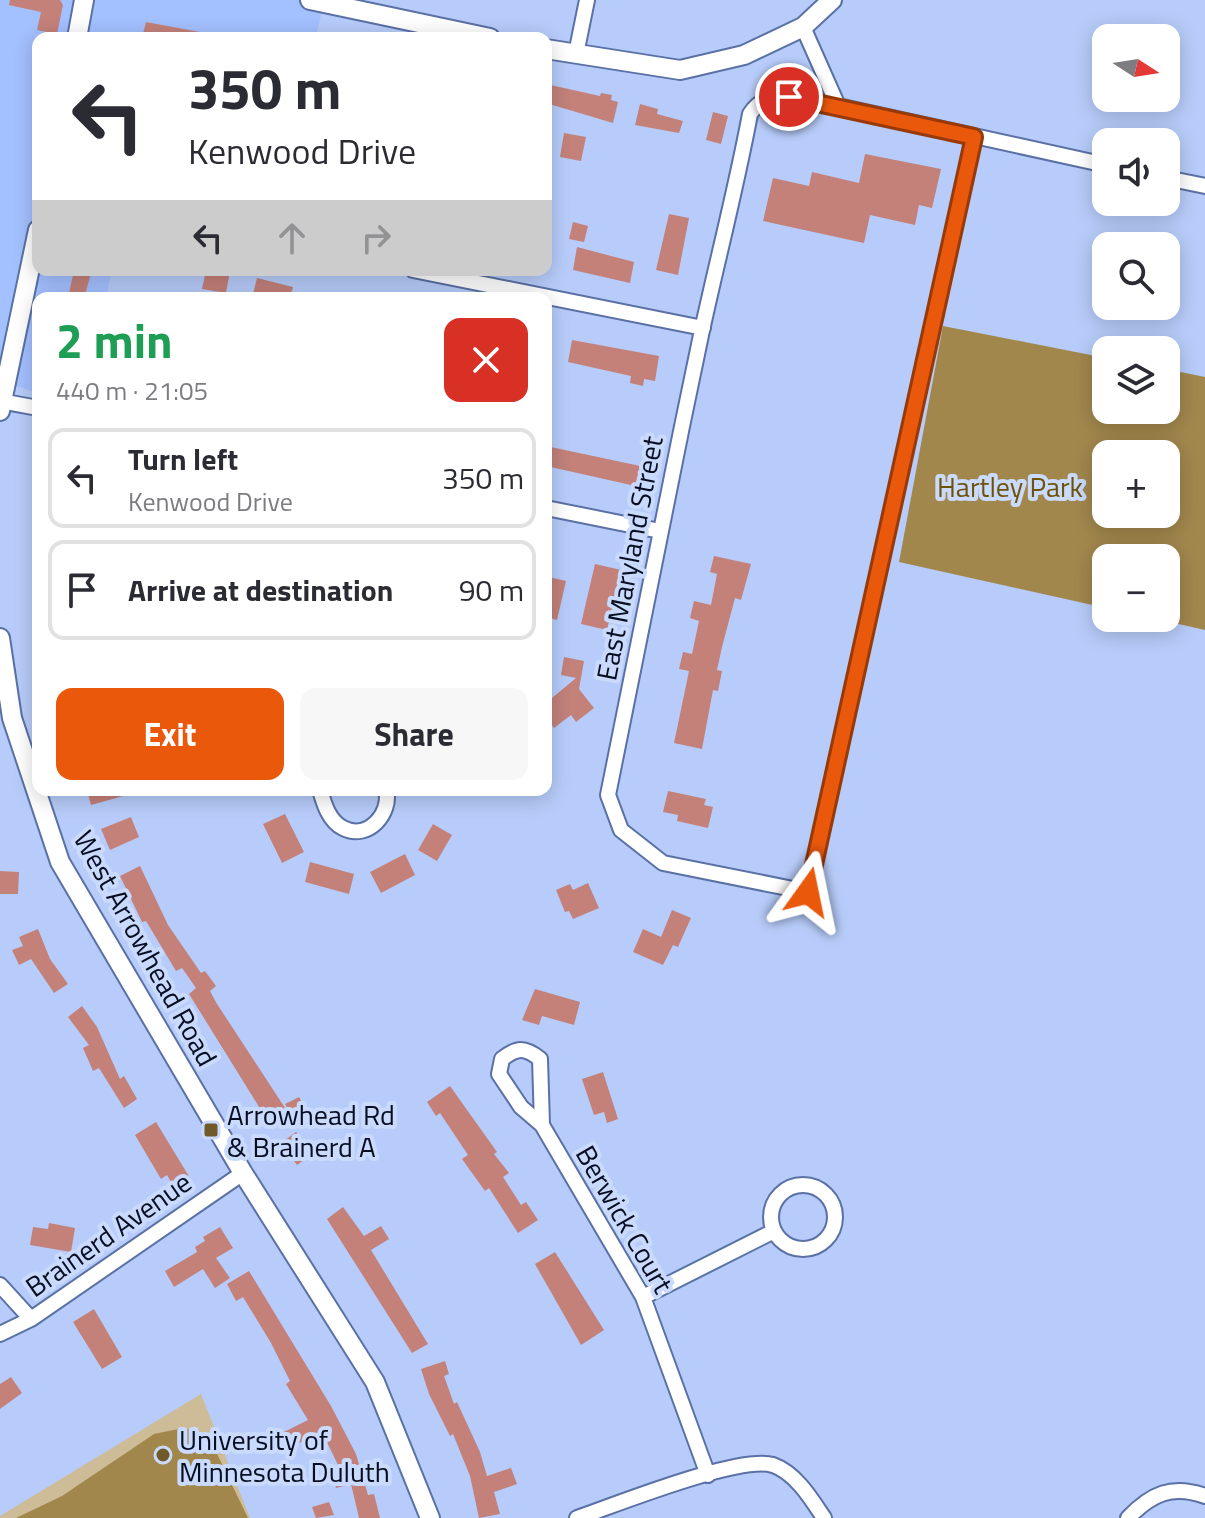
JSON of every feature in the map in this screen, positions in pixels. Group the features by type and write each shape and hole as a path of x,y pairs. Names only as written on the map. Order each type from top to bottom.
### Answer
{"street":[{"path":"78,32 84,0"},
{"path":"310,0 339,3 464,32"},
{"path":"576,54 587,0"},
{"path":"552,50 680,70 744,55 803,27 832,0"},
{"path":"803,27 838,106 1092,162"},
{"name":"East Maryland Street","path":"838,106 772,96 758,101 750,114 732,214 703,328 660,531 608,795 621,830 663,863 808,892 974,137"},
{"path":"1180,181 1205,186"},
{"path":"0,411 32,257"},
{"path":"443,276 523,292"},
{"path":"552,298 703,328"},
{"path":"0,401 32,407"},
{"path":"552,509 660,531"},
{"name":"West Arrowhead Road","path":"0,638 12,718 32,778"},
{"name":"West Arrowhead Road","path":"38,796 60,862 243,1173 375,1382 430,1518"},
{"path":"322,796 331,818 345,830 361,831 377,824 386,810 386,796"},
{"name":"Berwick Court","path":"542,1125 540,1059 528,1049 514,1049 502,1059 499,1074 521,1107 542,1125 643,1297 708,1475"},
{"name":"Brainerd Avenue","path":"0,1334 31,1319 243,1173"},
{"path":"794,1186 816,1187 832,1202 834,1223 825,1240 817,1246 797,1248 788,1245 774,1231 772,1209 784,1191 794,1186"},
{"path":"643,1297 774,1231"},
{"path":"0,1285 31,1319"},
{"path":"577,1518 740,1466 773,1465 803,1488 824,1518"},
{"path":"1128,1518 1144,1502 1164,1491 1192,1491 1205,1496"}],"shaded area":[{"path":"0,0 324,0 317,32 32,32 32,276 111,276 107,292 32,292 32,391 0,381"},
{"name":"University of Minnesota Duluth","path":"201,1394 250,1518 0,1518 0,1516"}],"green space":[{"name":"Hartley Park","path":"943,326 1092,355 1092,424 1180,424 1180,372 1205,377 1205,630 1180,624 1180,544 1092,544 1092,605 899,562"},
{"name":"University of Minnesota Duluth","path":"183,1428 208,1435 248,1518 16,1518 62,1496 154,1434"}],"building":[{"path":"10,0 60,0 63,5 57,32 37,30 41,12 9,5"},
{"path":"146,22 200,32 144,32"},
{"path":"552,85 600,96 601,93 612,95 611,100 618,102 613,123 552,105"},
{"path":"640,104 658,109 657,114 683,121 679,133 635,125"},
{"path":"713,112 728,116 721,144 706,140"},
{"path":"564,133 586,137 581,161 560,157"},
{"path":"865,154 941,169 932,208 919,205 915,225 870,215 864,243 763,221 773,178 809,186 812,172 859,183"},
{"path":"669,214 689,218 678,275 656,270"},
{"path":"573,222 588,226 584,242 569,239"},
{"path":"577,247 634,262 630,283 573,270"},
{"path":"73,276 90,276 86,292 69,292"},
{"path":"205,276 229,276 226,292 202,289"},
{"path":"257,278 293,287 292,292 254,292"},
{"path":"572,340 659,356 655,381 644,379 643,386 630,383 631,376 568,362"},
{"path":"552,447 645,467 640,487 552,467"},
{"path":"714,556 751,564 741,600 735,598 722,647 717,670 722,671 718,691 713,690 702,749 674,743 689,671 679,669 683,652 692,654 699,621 690,618 694,601 711,605 717,574 710,572"},
{"path":"595,564 621,570 607,630 581,624"},
{"path":"552,578 566,581 557,620 552,619"},
{"path":"564,657 584,661 579,689 594,708 576,722 571,715 554,728 552,698 576,678 561,675"},
{"path":"668,791 706,799 704,805 713,807 708,828 677,821 678,815 663,812"},
{"path":"89,796 123,796 91,805"},
{"path":"285,814 304,852 282,863 263,824"},
{"path":"131,817 139,837 110,850 101,829"},
{"path":"433,824 452,835 437,861 418,850"},
{"path":"405,854 415,875 381,893 370,872"},
{"path":"310,862 354,874 349,894 305,882"},
{"path":"140,866 168,925 201,973 205,971 216,986 210,991 217,1004 287,1111 269,1123 189,994 196,988 182,968 176,971 146,921 142,922 120,876"},
{"path":"0,871 19,872 18,894 0,894"},
{"path":"588,883 599,908 573,919 569,911 565,912 556,890 570,884 573,890"},
{"path":"672,910 691,918 678,947 673,945 663,965 633,952 643,929 661,937"},
{"path":"38,929 50,959 68,984 54,993 31,959 19,965 12,950 23,946 19,937"},
{"path":"535,989 580,1002 574,1025 542,1016 539,1025 522,1020"},
{"path":"82,1006 97,1027 120,1079 124,1076 137,1099 124,1108 99,1068 93,1071 83,1048 89,1045 68,1017"},
{"path":"603,1072 618,1119 607,1123 604,1112 594,1115 582,1079"},
{"path":"450,1086 497,1152 494,1154 509,1173 503,1177 521,1205 526,1202 538,1220 518,1233 489,1188 485,1191 462,1159 468,1155 440,1113 436,1116 427,1102"},
{"path":"299,1097 306,1110 292,1117 285,1104"},
{"path":"156,1122 190,1178 174,1187 167,1175 161,1179 135,1135"},
{"path":"296,1132 312,1154 297,1165 281,1143"},
{"path":"343,1207 364,1236 381,1226 389,1239 371,1250 428,1344 412,1353 327,1219"},
{"path":"49,1223 75,1228 71,1252 30,1245 33,1227 48,1229"},
{"path":"220,1227 233,1248 216,1258 230,1278 215,1288 203,1269 174,1287 165,1271 197,1252 195,1247 205,1241 203,1237"},
{"path":"555,1252 604,1330 581,1345 535,1264"},
{"path":"249,1271 331,1406 356,1454 368,1495 374,1494 380,1518 359,1518 351,1484 336,1488 331,1470 339,1467 322,1432 281,1452 274,1437 308,1420 286,1384 290,1381 271,1343 243,1297 236,1301 227,1284"},
{"path":"94,1309 122,1357 102,1369 73,1322"},
{"path":"445,1361 449,1374 444,1376 454,1404 457,1402 480,1452 487,1476 511,1468 517,1484 494,1492 500,1514 479,1518 470,1476 453,1434 450,1436 429,1394 421,1369"},
{"path":"11,1377 22,1393 0,1409 0,1384"},
{"path":"329,1502 334,1515 316,1518 312,1507"}],"place":[{"name":"Arrowhead Rd & Brainerd A","path":"211,1130"},
{"name":"University of Minnesota Duluth","path":"163,1455"}],"route":[{"path":"789,97 974,137 808,892"}]}
